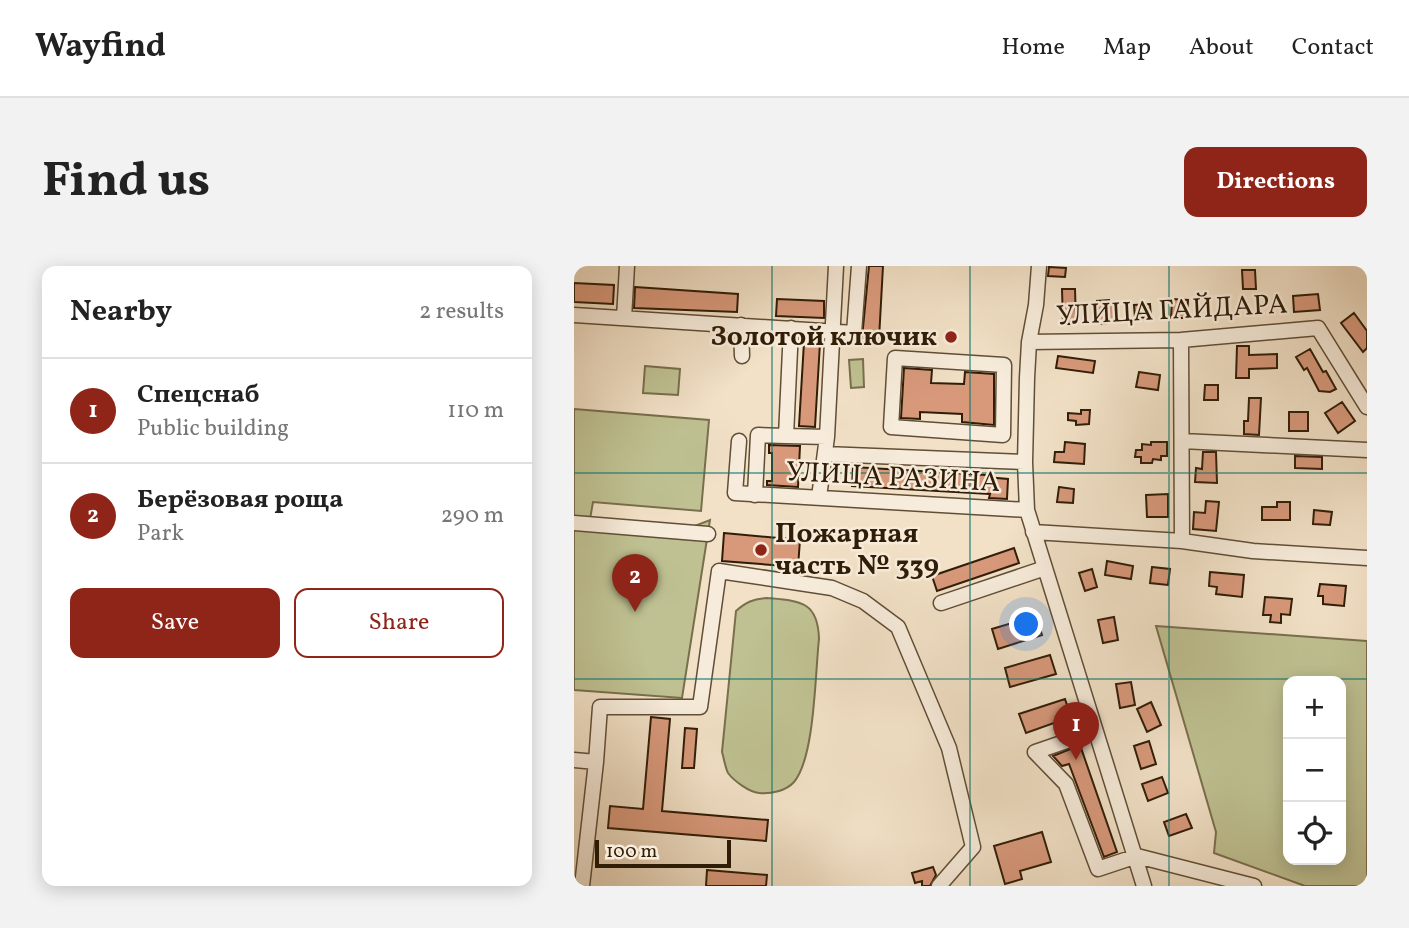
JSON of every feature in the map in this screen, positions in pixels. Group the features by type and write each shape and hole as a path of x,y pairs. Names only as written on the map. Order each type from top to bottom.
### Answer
{"street":[{"path":"624,318 627,266"},
{"path":"819,497 827,437 836,266"},
{"path":"574,315 854,333 859,266"},
{"path":"1039,266 1027,378 1027,510 1137,856 1144,886"},
{"path":"741,325 742,356"},
{"path":"786,436 791,328"},
{"name":"УЛИЦА ГАЙДАРА","path":"1029,342 1181,340 1318,328 1367,407"},
{"path":"1181,340 1182,541"},
{"path":"1003,435 1004,365 895,358 891,427 1003,435 1026,435"},
{"path":"1004,376 1027,378"},
{"path":"739,441 735,493 755,495 758,435 827,437"},
{"path":"1182,441 1367,450"},
{"path":"825,454 1025,462"},
{"name":"УЛИЦА РАЗИНА","path":"755,495 1027,510"},
{"path":"574,523 708,534"},
{"path":"1033,532 1182,541 1252,551 1367,558"},
{"path":"941,603 1045,568"},
{"path":"582,886 600,707 700,707 719,571 832,588 863,601 898,627 949,748 973,847 939,886"},
{"path":"1073,740 1035,752 1066,784 1098,869 1137,856 1254,886"},
{"path":"574,760 596,762"}],"green space":[{"path":"863,359 864,387 851,388 849,360"},
{"path":"645,366 680,369 678,395 643,393"},
{"path":"574,409 709,420 701,511 593,502 590,519 687,529 710,520 682,698 574,690"},
{"path":"767,598 805,605 815,617 819,639 810,735 801,770 787,788 764,793 755,792 738,783 727,771 722,752 736,611 750,602"},
{"path":"1156,626 1367,641 1367,886 1305,886 1214,853 1216,832"}],"building":[{"path":"869,266 883,266 879,339 862,338"},
{"path":"1049,267 1066,268 1065,277 1048,276"},
{"path":"1242,270 1255,270 1256,289 1243,289"},
{"path":"574,283 614,285 613,304 574,302"},
{"path":"635,287 738,294 737,312 634,308"},
{"path":"1062,289 1075,289 1076,324 1063,324"},
{"path":"1318,294 1320,310 1294,312 1293,296"},
{"path":"777,299 824,301 824,318 776,316"},
{"path":"1172,299 1188,300 1187,318 1171,318"},
{"path":"1109,300 1109,304 1116,303 1118,322 1098,324 1097,301"},
{"path":"1150,304 1151,317 1135,318 1134,305"},
{"path":"1354,313 1367,331 1367,348 1363,352 1341,323"},
{"path":"804,342 820,343 815,427 799,426"},
{"path":"1237,346 1249,346 1249,355 1277,354 1277,368 1249,369 1249,378 1236,378"},
{"path":"1310,349 1336,389 1330,392 1319,391 1307,368 1304,370 1296,357"},
{"path":"1058,356 1095,361 1093,373 1056,368"},
{"path":"904,368 932,370 931,383 964,384 965,372 994,374 994,425 962,422 962,414 920,412 920,419 901,418"},
{"path":"1139,372 1160,375 1158,390 1136,387"},
{"path":"1205,385 1218,385 1218,400 1204,400"},
{"path":"1249,398 1261,398 1259,435 1244,434 1244,421 1248,421"},
{"path":"1342,402 1355,421 1338,433 1325,413"},
{"path":"1081,410 1090,410 1089,424 1076,425 1076,421 1068,420 1068,413 1081,414"},
{"path":"1289,412 1308,412 1308,431 1289,431"},
{"path":"1065,442 1085,444 1084,464 1054,462 1055,452 1064,452"},
{"path":"1151,442 1167,442 1167,456 1161,456 1161,460 1153,459 1152,463 1141,463 1141,457 1135,457 1136,450 1142,450 1142,444 1151,445"},
{"path":"769,445 800,446 798,487 767,485 767,481 772,481 772,453 769,453"},
{"path":"1203,452 1216,452 1217,483 1195,482 1196,468 1202,469"},
{"path":"1295,456 1322,457 1322,469 1295,468"},
{"path":"853,467 986,475 1008,479 1007,499 989,498 990,494 852,486"},
{"path":"1059,487 1074,489 1073,503 1057,502"},
{"path":"1168,494 1168,517 1147,517 1146,495"},
{"path":"1206,501 1219,502 1216,531 1193,529 1194,512 1205,513"},
{"path":"1277,502 1290,502 1290,520 1262,520 1262,507 1277,507"},
{"path":"1314,510 1332,512 1330,525 1313,524"},
{"name":"Пожарная часть № 339","path":"724,533 800,540 798,567 722,561"},
{"path":"1014,548 1019,563 937,591 932,576"},
{"path":"1107,561 1133,566 1131,579 1105,575"},
{"path":"1152,567 1170,569 1168,585 1150,583"},
{"path":"1092,569 1097,587 1085,591 1079,573"},
{"path":"1210,572 1244,575 1242,597 1216,594 1217,587 1209,586"},
{"path":"1320,584 1346,586 1344,606 1323,604 1323,596 1318,596"},
{"path":"1265,597 1292,599 1290,615 1281,614 1281,623 1270,622 1271,615 1263,615"},
{"path":"1036,616 1042,635 998,649 992,629"},
{"path":"1114,617 1118,640 1103,643 1098,620"},
{"path":"1050,655 1056,674 1010,687 1005,668"},
{"path":"1131,682 1135,705 1120,708 1116,684"},
{"path":"1065,699 1071,717 1026,733 1019,714"},
{"path":"1151,702 1161,725 1147,732 1137,709"},
{"path":"651,717 670,719 662,811 768,820 766,841 608,828 610,806 643,809"},
{"path":"685,728 697,729 694,768 682,768"},
{"path":"1149,741 1156,764 1141,769 1134,746"},
{"path":"1080,745 1117,852 1104,857 1069,764 1062,766 1053,756"},
{"path":"1162,777 1168,793 1148,801 1142,784"},
{"path":"1186,814 1192,828 1169,836 1164,822"},
{"path":"1042,832 1051,862 1020,871 1022,879 1005,884 994,846"},
{"path":"933,867 936,875 930,886 922,886 922,881 915,883 912,873"},
{"path":"707,870 767,875 766,886 706,886"}],"place":[{"name":"Золотой ключик","path":"951,337"},
{"name":"Пожарная часть № 339","path":"761,550"},
{"name":"Берёзовая роща","path":"635,612"},
{"name":"Спецснаб","path":"1076,760"}]}
